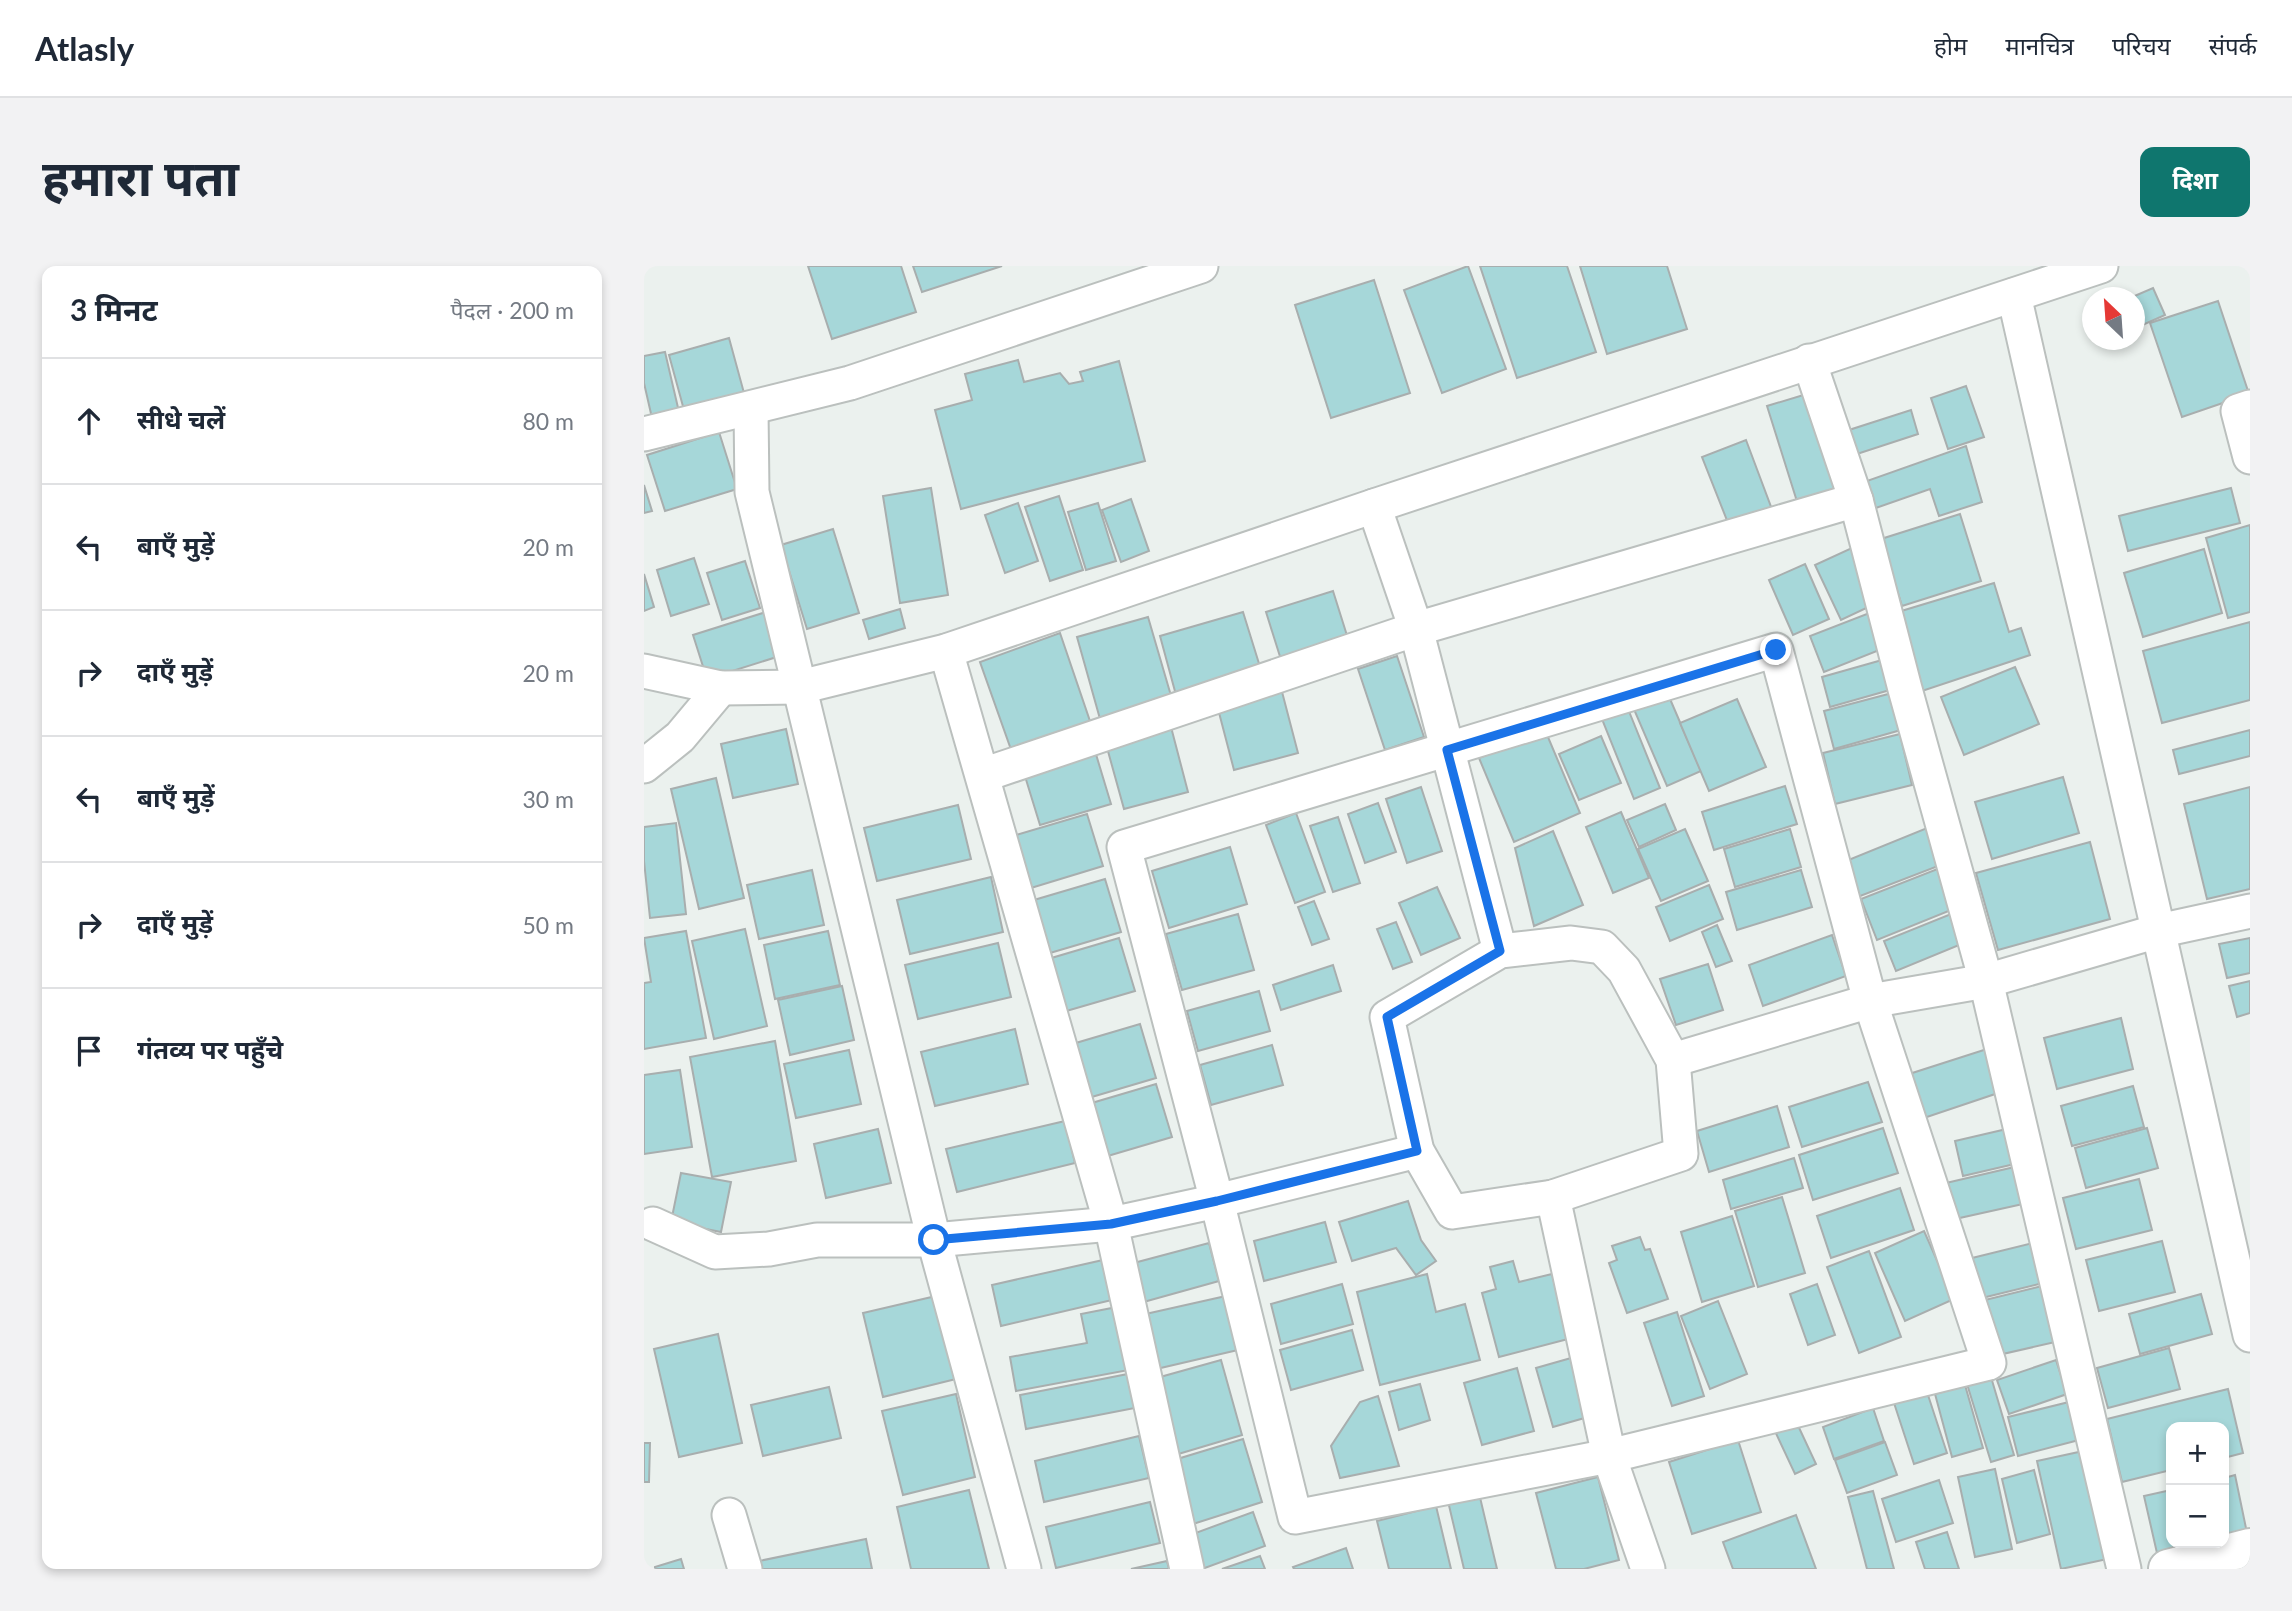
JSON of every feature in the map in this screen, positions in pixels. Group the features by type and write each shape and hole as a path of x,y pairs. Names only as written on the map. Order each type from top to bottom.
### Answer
{"street":[{"path":"644,434 850,383 1201,266"},
{"path":"644,671 721,688 800,687 946,651 1809,361 2101,266"},
{"path":"2014,295 2250,1335"},
{"path":"1809,361 1856,500 1986,981 2124,1569"},
{"path":"2250,407 2238,411 2250,457"},
{"path":"751,409 751,492 934,1240 1024,1569"},
{"path":"983,775 1416,629 1856,500"},
{"path":"1374,506 1416,629 1500,951"},
{"path":"1776,650 1870,1001 1989,1363 1609,1456 1295,1517 1217,1201 1124,848 1776,650"},
{"path":"946,651 1111,1224 1187,1569"},
{"path":"644,766 680,737 721,688"},
{"path":"1673,1060 1870,1001 1986,981 2158,931 2250,911"},
{"path":"1571,943 1602,947 1624,970 1673,1060 1681,1154 1553,1197 1451,1212 1417,1151 1387,1017 1500,951 1571,943"},
{"path":"653,1224 715,1252 769,1249 817,1240 934,1240 1111,1224 1217,1201 1417,1151"},
{"path":"1553,1197 1609,1456 1648,1569"},
{"path":"729,1515 745,1569"},
{"path":"2168,1569 2250,1548"}],"building":[{"path":"808,266 901,266 916,312 832,339"},
{"path":"913,266 1002,266 922,292"},
{"path":"1468,266 1506,369 1442,393 1404,290"},
{"path":"1480,266 1567,266 1596,352 1517,378"},
{"path":"1580,266 1667,266 1687,329 1607,354"},
{"path":"1374,280 1410,393 1331,418 1295,305"},
{"path":"2153,288 2165,315 2145,324 2145,291"},
{"path":"2218,301 2249,394 2182,417 2150,323"},
{"path":"729,338 744,393 684,410 669,355"},
{"path":"665,352 679,412 652,418 644,383 644,356"},
{"path":"1018,360 1024,382 1060,373 1069,384 1083,381 1080,372 1119,361 1145,461 961,509 935,410 972,400 965,374"},
{"path":"1966,386 1984,437 1948,449 1931,398"},
{"path":"1810,393 1842,497 1800,511 1767,406"},
{"path":"1911,410 1918,434 1857,454 1849,430"},
{"path":"719,432 737,489 665,511 647,455"},
{"path":"1746,440 1773,512 1730,528 1702,457"},
{"path":"1966,446 1982,502 1939,516 1930,489 1873,509 1864,482"},
{"path":"644,485 652,511 644,513"},
{"path":"931,488 948,595 900,603 883,496"},
{"path":"2231,488 2240,523 2128,551 2119,516"},
{"path":"1059,496 1083,570 1050,581 1025,507"},
{"path":"1131,499 1149,551 1121,562 1102,510"},
{"path":"1018,503 1038,561 1005,573 985,515"},
{"path":"1098,503 1116,561 1086,570 1068,512"},
{"path":"1960,514 1981,581 1902,606 1881,539"},
{"path":"2250,525 2250,612 2228,618 2206,538"},
{"path":"833,529 859,613 807,629 781,545"},
{"path":"1854,547 1879,602 1841,620 1815,565"},
{"path":"2204,549 2222,613 2143,637 2124,573"},
{"path":"694,558 709,604 671,616 657,570"},
{"path":"745,561 760,608 722,620 707,573"},
{"path":"1805,564 1829,619 1793,635 1769,580"},
{"path":"644,574 654,607 644,611"},
{"path":"1994,583 2009,632 2021,628 2030,655 1916,693 1898,612"},
{"path":"1333,591 1350,645 1283,666 1266,612"},
{"path":"900,609 905,628 869,639 863,620"},
{"path":"769,611 783,655 707,679 693,635"},
{"path":"1243,612 1261,670 1176,695 1160,636"},
{"path":"1872,612 1887,647 1824,672 1810,636"},
{"path":"1148,617 1174,706 1102,726 1077,637"},
{"path":"2250,622 2250,700 2162,723 2143,651"},
{"path":"1060,633 1093,730 1014,758 980,662"},
{"path":"1397,656 1424,737 1385,750 1358,669"},
{"path":"1882,660 1890,690 1830,707 1822,677"},
{"path":"2015,667 2039,724 1964,755 1941,697"},
{"path":"1281,688 1298,753 1234,770 1217,705"},
{"path":"1667,692 1701,771 1667,786 1633,707"},
{"path":"1892,693 1901,730 1834,749 1824,711"},
{"path":"1624,699 1660,788 1634,799 1598,709"},
{"path":"1737,699 1766,767 1709,791 1680,723"},
{"path":"1171,727 1188,792 1124,809 1106,744"},
{"path":"786,729 798,784 733,798 721,744"},
{"path":"1545,730 1580,813 1514,842 1479,758"},
{"path":"2250,730 2250,756 2179,774 2173,750"},
{"path":"1900,734 1912,785 1835,804 1823,753"},
{"path":"1601,736 1621,783 1579,800 1559,754"},
{"path":"1095,751 1111,804 1040,825 1024,773"},
{"path":"2063,777 2079,833 1992,859 1975,802"},
{"path":"716,778 744,898 699,909 671,789"},
{"path":"1785,786 1797,824 1714,850 1702,812"},
{"path":"1421,787 1442,851 1407,863 1386,799"},
{"path":"2250,787 2250,889 2207,899 2184,804"},
{"path":"1378,803 1396,852 1365,863 1348,814"},
{"path":"1665,804 1676,830 1639,847 1627,820"},
{"path":"958,805 971,859 877,881 864,828"},
{"path":"1621,812 1649,878 1613,893 1586,827"},
{"path":"1296,813 1325,892 1295,903 1266,825"},
{"path":"1087,814 1103,866 1031,888 1016,835"},
{"path":"1338,817 1360,883 1333,892 1310,826"},
{"path":"676,823 686,914 650,918 644,861 644,827"},
{"path":"1932,826 1946,863 1855,898 1841,863"},
{"path":"1685,829 1708,881 1661,901 1638,849"},
{"path":"1790,829 1801,867 1735,887 1724,849"},
{"path":"1553,831 1583,905 1534,926 1515,848"},
{"path":"2090,842 2110,919 1998,950 1976,873"},
{"path":"1230,847 1247,904 1169,928 1152,871"},
{"path":"1945,866 1961,906 1877,940 1861,899"},
{"path":"812,870 824,925 759,939 747,885"},
{"path":"1801,870 1812,907 1737,930 1726,892"},
{"path":"991,877 1003,932 910,954 897,900"},
{"path":"1105,879 1121,932 1050,953 1034,900"},
{"path":"1709,885 1723,919 1670,941 1656,907"},
{"path":"1437,887 1460,938 1421,955 1399,903"},
{"path":"1314,901 1329,939 1312,945 1298,907"},
{"path":"1238,914 1254,970 1182,990 1166,934"},
{"path":"1951,914 1964,943 1896,971 1884,941"},
{"path":"1396,922 1412,962 1393,969 1377,929"},
{"path":"1717,925 1732,961 1716,967 1702,932"},
{"path":"745,929 767,1026 714,1039 692,941"},
{"path":"686,931 706,1038 644,1049 644,983 651,982 644,938"},
{"path":"828,931 840,985 775,999 764,945"},
{"path":"1832,935 1846,976 1763,1006 1749,965"},
{"path":"1119,938 1135,991 1063,1012 1048,959"},
{"path":"2250,938 2250,973 2227,978 2219,944"},
{"path":"998,943 1011,997 918,1019 905,965"},
{"path":"1708,964 1723,1010 1676,1025 1660,979"},
{"path":"1333,965 1341,991 1281,1010 1273,985"},
{"path":"2250,981 2250,1013 2237,1017 2229,986"},
{"path":"842,986 854,1040 790,1055 778,1000"},
{"path":"1259,991 1270,1031 1198,1051 1187,1011"},
{"path":"2121,1018 2133,1069 2057,1089 2044,1038"},
{"path":"1140,1024 1156,1078 1085,1099 1069,1045"},
{"path":"1015,1029 1028,1084 935,1106 921,1052"},
{"path":"775,1041 796,1161 712,1177 690,1057"},
{"path":"1272,1045 1283,1085 1211,1105 1200,1065"},
{"path":"1990,1048 2004,1091 1918,1120 1903,1076"},
{"path":"849,1050 861,1104 796,1118 784,1064"},
{"path":"680,1070 692,1147 644,1154 644,1075"},
{"path":"1868,1082 1882,1122 1802,1147 1789,1107"},
{"path":"1156,1084 1172,1137 1101,1158 1085,1105"},
{"path":"2133,1086 2144,1127 2072,1146 2061,1106"},
{"path":"1777,1106 1789,1147 1709,1172 1697,1131"},
{"path":"1065,1121 1075,1163 957,1192 946,1149"},
{"path":"1883,1128 1898,1173 1813,1200 1799,1155"},
{"path":"2011,1128 2019,1163 1963,1176 1955,1141"},
{"path":"2147,1128 2158,1168 2086,1188 2075,1148"},
{"path":"878,1129 891,1183 826,1198 814,1144"},
{"path":"1794,1158 1803,1188 1731,1209 1723,1180"},
{"path":"2023,1165 2032,1202 1955,1219 1946,1183"},
{"path":"681,1173 731,1182 721,1232 671,1222"},
{"path":"2139,1179 2152,1230 2076,1249 2063,1198"},
{"path":"1900,1188 1914,1230 1831,1258 1817,1216"},
{"path":"1782,1197 1805,1273 1758,1287 1735,1211"},
{"path":"1408,1201 1421,1240 1436,1261 1416,1275 1396,1248 1352,1261 1339,1222"},
{"path":"1732,1216 1754,1286 1702,1302 1681,1232"},
{"path":"1325,1222 1336,1262 1264,1281 1254,1241"},
{"path":"1924,1231 1954,1299 1905,1321 1875,1253"},
{"path":"1640,1237 1645,1250 1650,1249 1668,1299 1627,1313 1609,1263 1617,1260 1612,1246"},
{"path":"2041,1241 2051,1281 1982,1298 1972,1258"},
{"path":"2162,1241 2175,1292 2099,1311 2086,1260"},
{"path":"1209,1243 1219,1281 1140,1303 1130,1264"},
{"path":"1869,1251 1901,1337 1859,1353 1827,1267"},
{"path":"1103,1260 1112,1300 1001,1326 992,1285"},
{"path":"1513,1261 1519,1282 1552,1274 1568,1339 1499,1357 1482,1293 1496,1289 1490,1267"},
{"path":"1427,1274 1436,1312 1465,1304 1480,1360 1380,1385 1357,1292"},
{"path":"1342,1284 1353,1324 1281,1344 1271,1304"},
{"path":"1817,1284 1835,1335 1808,1345 1790,1294"},
{"path":"2050,1284 2064,1340 1994,1356 1981,1301"},
{"path":"2201,1294 2212,1334 2140,1354 2129,1314"},
{"path":"936,1296 956,1379 883,1397 863,1313"},
{"path":"1226,1296 1238,1350 1152,1370 1141,1315"},
{"path":"1718,1301 1747,1374 1710,1389 1681,1316"},
{"path":"1122,1306 1134,1369 1016,1391 1010,1357 1087,1343 1081,1314"},
{"path":"1677,1312 1704,1396 1672,1406 1644,1323"},
{"path":"1352,1330 1363,1370 1291,1390 1280,1350"},
{"path":"718,1334 742,1443 679,1457 654,1349"},
{"path":"2169,1348 2180,1389 2108,1408 2097,1368"},
{"path":"1578,1356 1595,1415 1553,1427 1536,1368"},
{"path":"1221,1360 1242,1435 1175,1455 1153,1379"},
{"path":"2056,1360 2067,1394 2009,1414 1997,1380"},
{"path":"1517,1368 1534,1431 1482,1445 1464,1383"},
{"path":"1133,1373 1140,1407 1026,1429 1020,1395"},
{"path":"1991,1377 2014,1455 1991,1462 1967,1384"},
{"path":"1420,1384 1430,1420 1399,1430 1389,1392"},
{"path":"1965,1385 1983,1448 1952,1457 1935,1394"},
{"path":"829,1387 841,1438 763,1456 751,1405"},
{"path":"2228,1389 2243,1453 2229,1457 2229,1422 2166,1422 2166,1471 2122,1482 2107,1419"},
{"path":"1927,1392 1947,1453 1914,1464 1894,1403"},
{"path":"956,1394 975,1477 903,1495 882,1411"},
{"path":"1378,1396 1399,1466 1340,1478 1331,1446 1360,1402"},
{"path":"2069,1402 2079,1440 2018,1456 2008,1417"},
{"path":"1873,1408 1884,1441 1834,1459 1823,1427"},
{"path":"1794,1417 1816,1464 1795,1474 1773,1427"},
{"path":"1139,1436 1149,1478 1044,1502 1035,1461"},
{"path":"1243,1439 1262,1502 1193,1524 1174,1460"},
{"path":"1738,1440 1761,1512 1692,1534 1669,1462"},
{"path":"1885,1442 1897,1475 1847,1493 1835,1460"},
{"path":"644,1443 650,1443 649,1482 644,1482"},
{"path":"2088,1450 2112,1558 2061,1569 2037,1461"},
{"path":"1995,1469 2012,1549 1975,1557 1958,1477"},
{"path":"2034,1470 2050,1534 2017,1543 2002,1479"},
{"path":"2235,1475 2247,1533 2229,1538 2229,1485 2229,1477"},
{"path":"1598,1477 1619,1560 1584,1569 1556,1569 1536,1493"},
{"path":"1939,1480 1953,1523 1896,1542 1882,1499"},
{"path":"1478,1489 1497,1569 1464,1569 1447,1497"},
{"path":"969,1490 989,1569 911,1569 897,1507"},
{"path":"1873,1491 1894,1569 1867,1569 1848,1497"},
{"path":"2166,1491 2166,1548 2181,1548 2157,1553 2144,1496"},
{"path":"1150,1502 1160,1543 1056,1568 1046,1527"},
{"path":"1436,1506 1451,1569 1389,1569 1377,1521"},
{"path":"1253,1512 1265,1546 1202,1569 1190,1535"},
{"path":"1796,1515 1816,1569 1733,1569 1723,1542"},
{"path":"1947,1532 1959,1569 1925,1569 1916,1542"},
{"path":"866,1539 872,1569 755,1569 754,1562"},
{"path":"1346,1548 1353,1569 1293,1567"},
{"path":"1260,1556 1265,1569 1222,1569"},
{"path":"681,1559 684,1569 655,1569 655,1567"},
{"path":"1167,1561 1169,1569 1131,1569"}],"route":[{"path":"934,1240 1111,1224 1217,1201 1417,1151 1387,1017 1500,951 1447,750 1776,650"}]}
